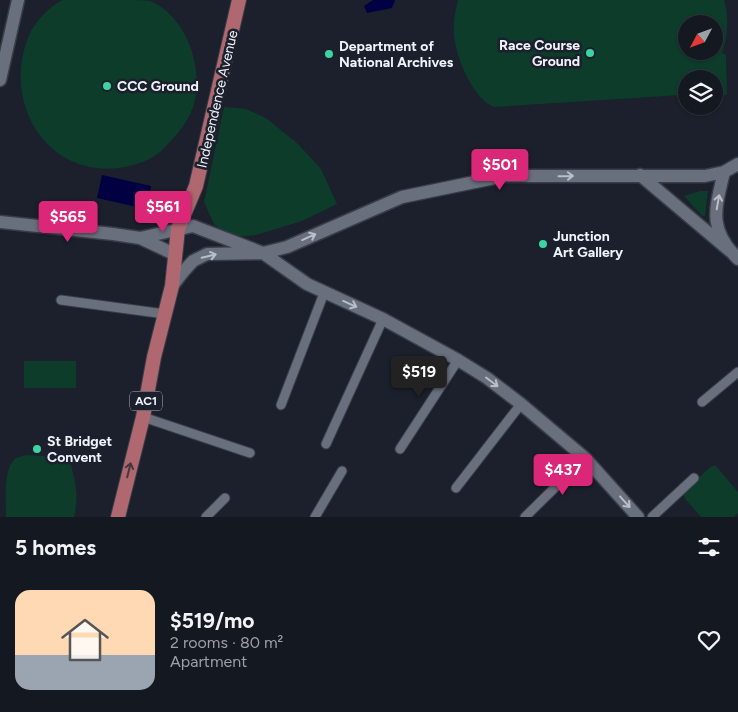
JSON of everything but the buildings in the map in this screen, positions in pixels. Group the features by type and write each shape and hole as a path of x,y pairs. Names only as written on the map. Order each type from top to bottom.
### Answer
{"main road":[{"path":"0,80 18,0"},
{"name":"Independence Avenue","path":"118,517 143,417 154,357 172,286 178,229 196,186 239,0"},
{"path":"172,286 182,272 208,254 263,253 287,247 402,197 471,182 504,176 705,176 724,172 738,164"},
{"path":"724,172 716,206 716,223 720,236 734,255"},
{"path":"640,175 734,255"},
{"path":"0,222 140,238 174,254"},
{"path":"140,238 192,226 263,253 307,284 383,318 458,360 487,378 521,404 585,458 638,517"}],"street":[{"path":"281,405 324,293"},
{"path":"61,300 165,314"},
{"path":"326,444 383,318"},
{"path":"400,449 458,360"},
{"path":"702,402 738,372"},
{"path":"456,488 521,404"},
{"path":"143,417 250,453"},
{"path":"525,517 585,458"},
{"path":"315,517 342,471"},
{"path":"652,517 694,478"},
{"path":"206,517 224,498"}],"green space":[{"name":"CCC Ground","path":"63,0 150,1 173,17 182,29 194,57 197,86 195,100 187,120 179,131 160,152 150,159 131,166 118,168 91,167 68,159 49,145 34,127 25,105 21,81 23,56 34,26 49,9"},
{"name":"Race Course Ground","path":"458,0 724,0 727,13 727,27 723,50 723,15 678,15 678,60 723,60 723,54 726,55 727,95 723,95 723,70 678,70 678,95 494,107 479,95 467,76 455,44 454,22"},
{"path":"224,107 246,109 266,118 298,144 321,169 337,204 302,221 256,235 237,237 225,233 214,224 204,202"},
{"path":"700,191 708,191 705,216 702,216 684,196"},
{"path":"24,361 76,361 76,388 24,388"},
{"path":"26,455 59,457 69,461 76,489 74,517 6,517 6,486 9,470 15,459"},
{"path":"712,466 716,466 738,492 738,513 734,517 701,517 683,494 686,488"}],"shaded area":[{"path":"373,0 395,0 392,8 367,13 364,6"},
{"path":"102,175 151,186 146,209 97,198"}],"place":[{"name":"Race Course Ground","path":"590,53"},
{"name":"Department of National Archives","path":"329,54"},
{"name":"CCC Ground","path":"107,86"},
{"name":"Junction Art Gallery","path":"543,244"},
{"name":"St Bridget Convent","path":"37,449"}]}
